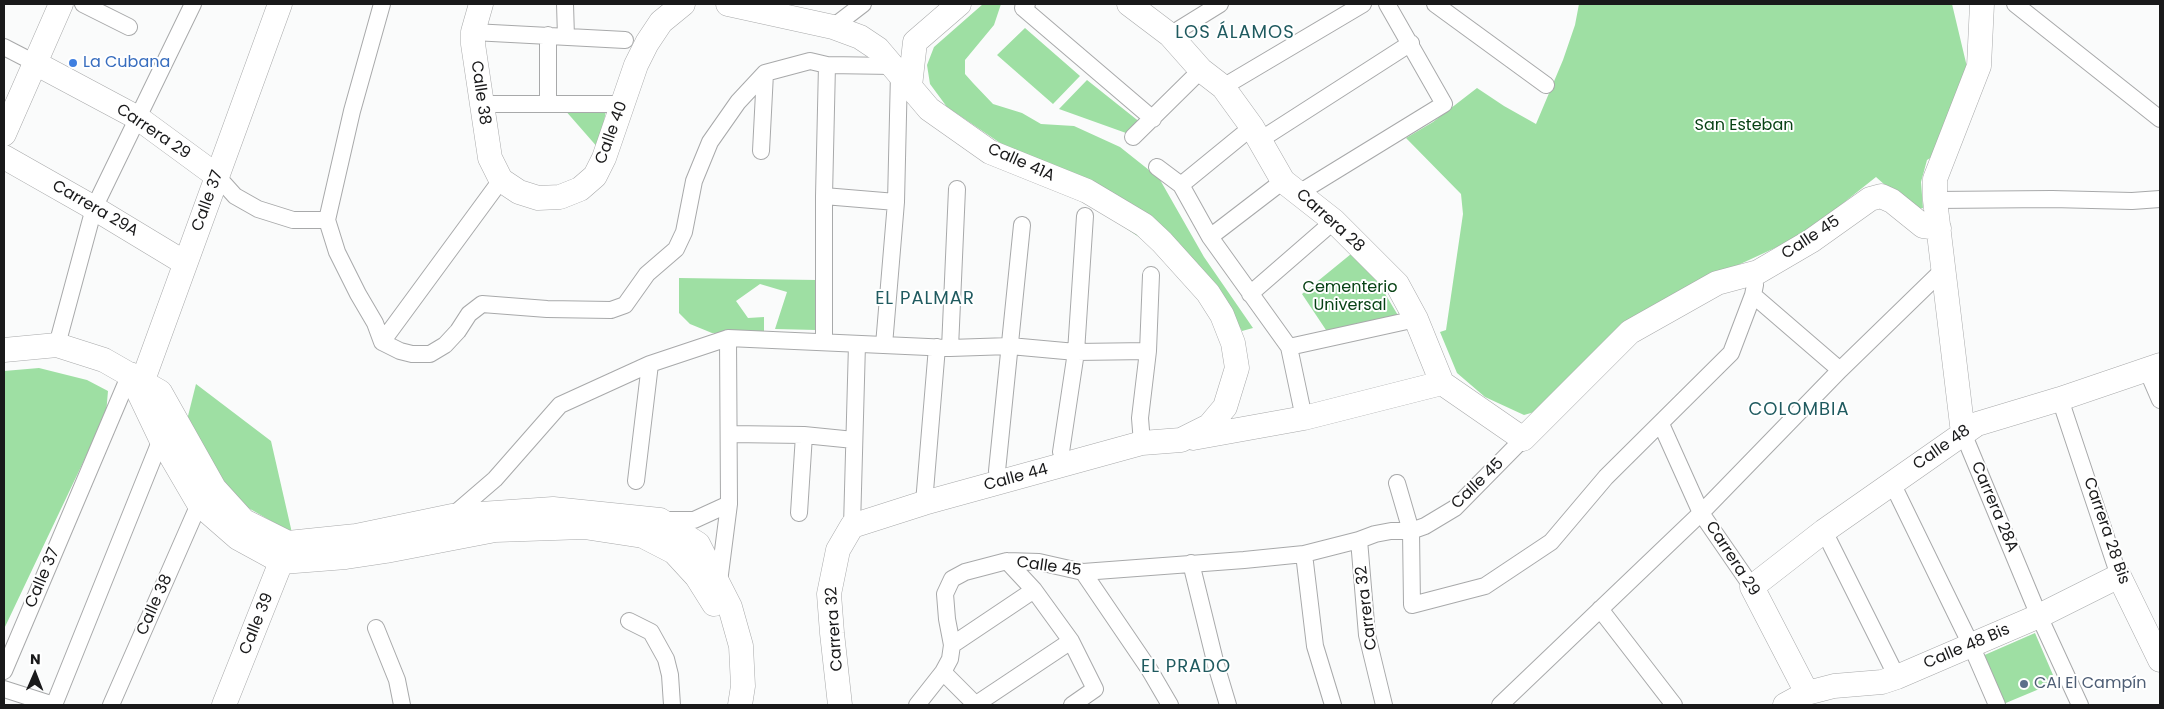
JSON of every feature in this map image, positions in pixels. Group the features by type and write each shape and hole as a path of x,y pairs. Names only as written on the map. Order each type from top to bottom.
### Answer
{"main road":[{"path":"4,134 61,4"},
{"name":"Calle 37","path":"138,385 280,4"},
{"name":"Calle 38","path":"481,4 473,32 481,104 490,158 501,180"},
{"name":"Calle 40","path":"501,180 519,192 538,198 560,197 580,189 595,176 636,65 647,43 662,22 683,4"},
{"name":"Calle 41A","path":"728,4 833,27 860,36 895,69 929,109 990,152 1088,191 1144,225 1208,293 1222,315 1233,342 1237,368"},
{"path":"895,69 915,42 959,4"},
{"name":"Carrera 28","path":"1129,4 1170,35 1201,70 1223,87 1291,187 1334,221 1397,284 1416,319 1442,383"},
{"path":"1939,228 1935,200 1935,179 1979,66 1982,4"},
{"path":"895,69 894,48 915,42"},
{"name":"Carrera 29","path":"35,62 138,118 217,176"},
{"name":"Carrera 29A","path":"4,157 185,263"},
{"name":"Calle 45","path":"1523,439 1630,332 1717,284 1755,283 1870,199 1881,196 1892,201 1923,226 1939,228"},
{"name":"Carrera 28A","path":"1939,228 1963,433"},
{"path":"4,350 58,346 104,360 138,385 160,392 214,488 244,521 285,552 452,516 553,509 660,520 698,544 719,582 736,624 741,646 743,686 740,705"},
{"name":"Calle 48","path":"1752,587 1824,531 1977,424 2060,399 2154,367"},
{"name":"Calle 44","path":"1181,440 1209,426 1225,407 1237,368"},
{"path":"1442,383 1523,439"},
{"name":"Calle 44","path":"852,526 924,503 1142,443 1181,440 1304,418 1442,383"},
{"path":"138,385 161,439 200,504 238,538 285,552 378,553 496,530 584,527 643,536 674,552 698,578 717,611 724,630 730,661 730,684 724,705"},
{"name":"Carrera 32","path":"840,705 832,633 830,594 838,550 852,526"},
{"name":"Calle 39","path":"224,705 285,552"},
{"name":"Calle 48 Bis","path":"1808,693 1834,686 1882,682 1897,677 2039,616 2119,576"},
{"name":"Carrera 28 Bis","path":"2119,576 2160,660"},
{"name":"Carrera 29","path":"1752,587 1808,693"},
{"path":"1785,705 1808,693"}],"street":[{"path":"84,4 129,27"},
{"path":"58,346 94,208 194,4"},
{"path":"382,4 352,111 326,220 337,252 375,323 382,342 400,351 412,354 430,354 445,345 458,331 469,314 482,304 547,309 611,310 625,305 647,274 676,249 684,232 694,181 710,142 738,102 765,73 810,61 827,65 895,69 896,202 884,344"},
{"path":"565,4 566,37"},
{"path":"833,27 863,4"},
{"path":"1170,35 1220,4"},
{"path":"1223,87 1363,4"},
{"path":"1210,237 1291,187 1444,104 1411,43 1387,4"},
{"path":"2015,4 2160,119"},
{"path":"1025,6 1153,119"},
{"path":"1444,7 1546,85"},
{"path":"473,32 625,40"},
{"path":"548,35 548,104"},
{"path":"1181,185 1256,133 1411,43"},
{"name":"Carrera 29","path":"4,47 35,62"},
{"path":"824,342 824,196 827,65"},
{"path":"1132,138 1201,70"},
{"path":"761,151 765,73"},
{"path":"481,104 623,104"},
{"path":"1157,166 1181,185 1210,237 1289,348 1304,418"},
{"name":"Carrera 29","path":"217,176 235,196 258,209 293,220 326,220"},
{"path":"382,342 501,180"},
{"path":"924,503 943,348 957,189"},
{"path":"824,196 896,202"},
{"path":"1935,200 2052,199 2132,201 2160,199"},
{"path":"1062,452 1076,352 1085,216"},
{"path":"1250,294 1334,221"},
{"path":"997,471 1022,225"},
{"path":"1500,705 1701,513 1840,370 1944,268"},
{"path":"1142,443 1140,418 1148,357 1151,275"},
{"path":"1397,483 1411,531 1412,605 1485,586 1551,542 1606,477 1731,353 1755,283 1840,370"},
{"path":"1289,348 1416,319"},
{"path":"719,582 729,504 728,338"},
{"path":"452,516 495,479 560,405 650,364 728,338 943,348 1010,346 1148,357"},
{"path":"852,526 857,344"},
{"path":"636,481 650,364"},
{"path":"2154,367 2160,400"},
{"name":"Calle 37","path":"4,670 138,385"},
{"name":"Carrera 28 Bis","path":"2060,399 2119,576"},
{"name":"Carrera 29","path":"1660,424 1701,513 1752,587"},
{"name":"Carrera 28A","path":"1963,433 2039,616 2080,705"},
{"path":"730,434 804,435 854,440"},
{"path":"799,513 804,435"},
{"path":"4,689 54,705 161,439"},
{"name":"Calle 45","path":"952,645 945,594 952,579 965,572 1007,561 1039,562 1083,572 1304,554 1375,534 1391,531 1411,531 1425,526 1456,508 1523,439"},
{"path":"1892,483 1971,645 1997,705"},
{"name":"Calle 38","path":"111,705 200,504"},
{"path":"660,520 694,520 729,504"},
{"path":"1824,531 1897,677"},
{"name":"Carrera 32","path":"1359,540 1367,635 1384,705"},
{"path":"1304,554 1315,646 1333,705"},
{"path":"1007,561 1034,590 1072,640 1095,689 1072,705"},
{"path":"1191,563 1228,705"},
{"path":"1083,572 1149,669 1170,705"},
{"path":"917,705 943,672 950,659 952,645 1034,590"},
{"path":"1600,609 1674,705"},
{"path":"629,621 651,632 666,659 670,675 670,704"},
{"path":"376,628 397,680 402,705"},
{"path":"943,672 975,705 1072,640"}],"green space":[{"path":"983,4 1001,4 994,25 965,60 965,74 993,104 1022,113 1041,124 1074,126 1120,147 1159,178 1204,257 1253,328 1242,331 1217,290 947,107 930,84 927,65 934,47"},
{"name":"San Esteban","path":"1579,4 1952,4 1967,67 1937,154 1927,160 1921,182 1923,208 1913,210 1876,177 1803,235 1723,272 1538,411 1524,415 1485,397 1457,373 1440,332 1446,330 1463,214 1461,194 1406,138 1433,122 1477,88 1536,124 1563,60 1575,25"},
{"path":"1025,28 1080,76 1053,104 997,55"},
{"path":"1087,80 1141,123 1126,133 1059,109"},
{"path":"607,105 599,149 564,109"},
{"name":"Cementerio Universal","path":"1351,254 1372,272 1399,317 1330,336 1302,294"},
{"path":"679,278 817,280 816,330 775,329 787,292 760,284 736,301 748,318 764,317 764,332 712,333 690,324 679,313"},
{"path":"39,368 87,380 108,391 106,414 4,629 4,371"},
{"path":"196,384 271,441 292,533 238,502 186,424"},
{"path":"2035,633 2056,682 2001,705 1980,657"}],"place":[{"name":"La Cubana","path":"73,63"},
{"name":"CAI El Campín","path":"2024,684"}],"district":[{"name":"LOS ÁLAMOS","path":"1235,33"},
{"name":"EL PALMAR","path":"925,299"},
{"name":"COLOMBIA","path":"1799,410"},
{"name":"EL PRADO","path":"1186,667"}]}
